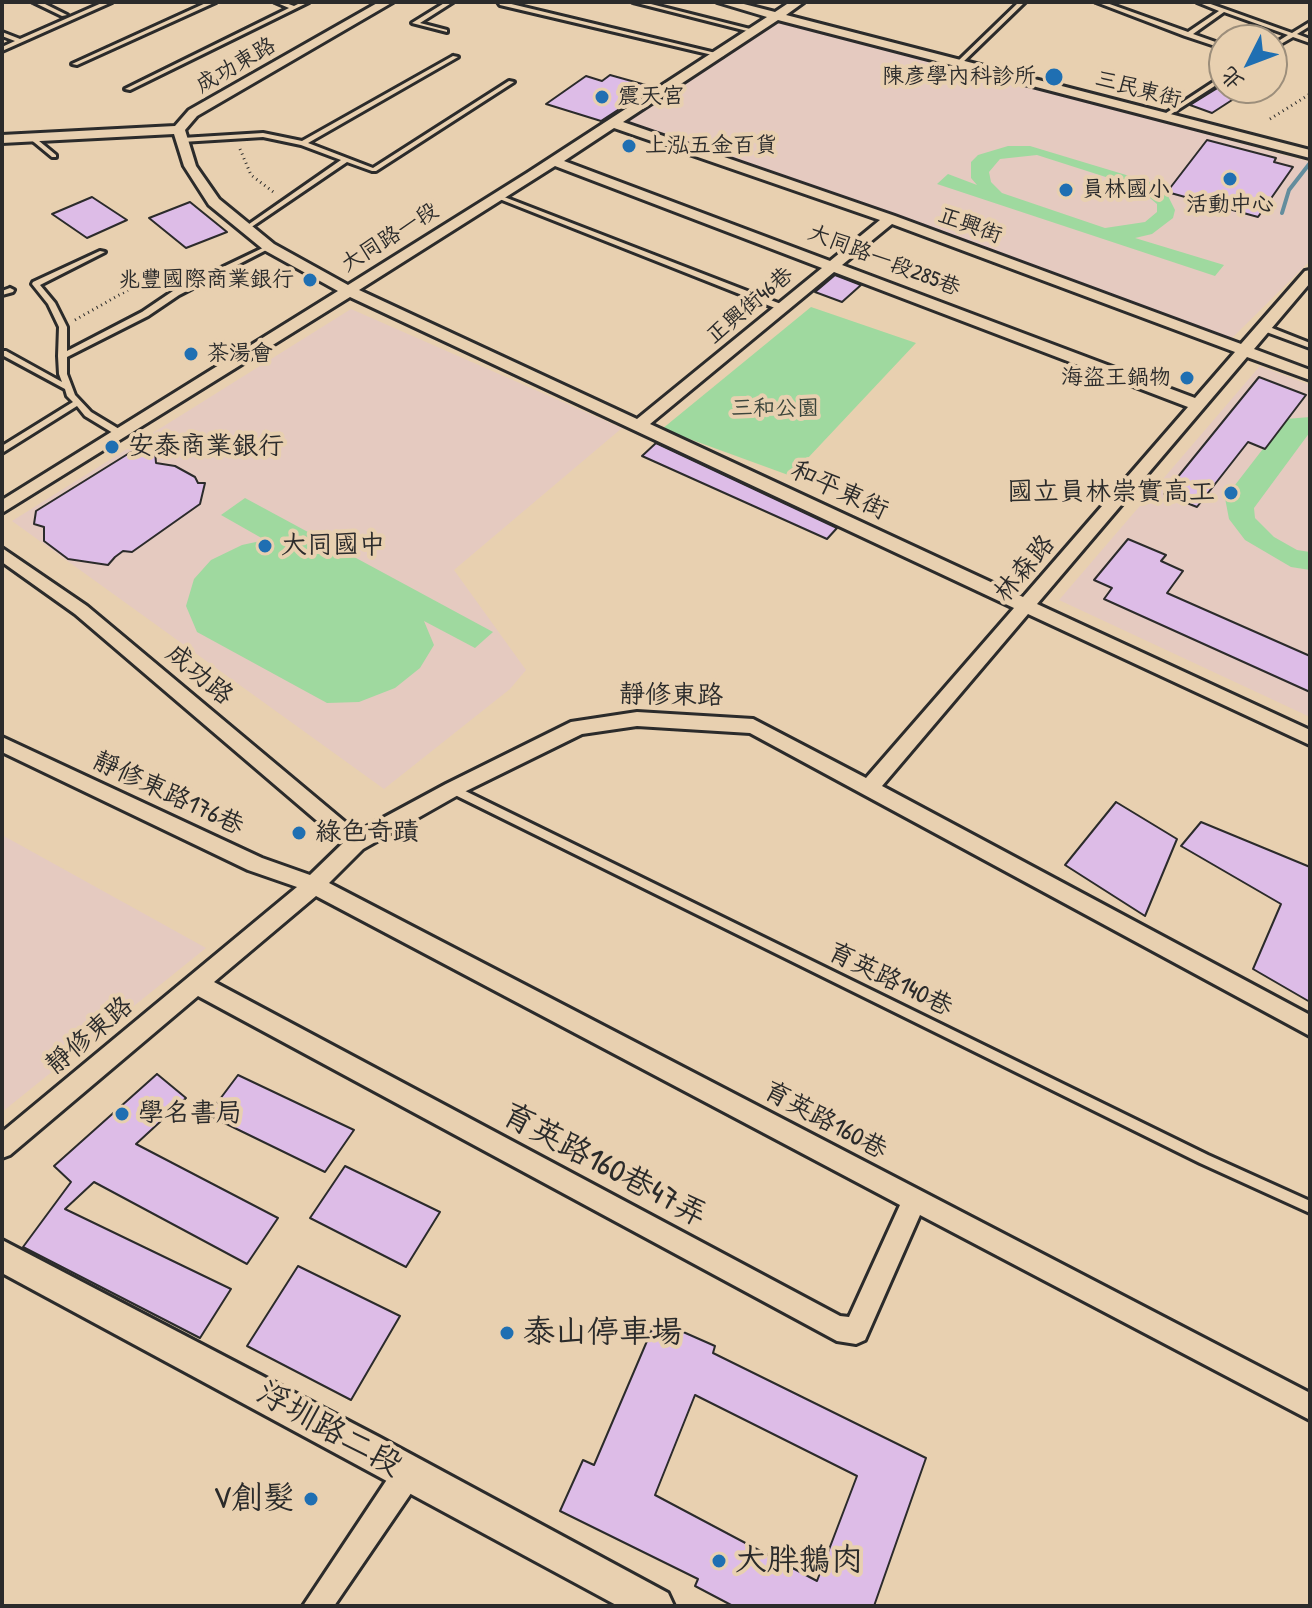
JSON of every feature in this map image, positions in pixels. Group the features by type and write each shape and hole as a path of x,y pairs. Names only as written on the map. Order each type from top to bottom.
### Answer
{"street":[{"name":"成功東路","path":"180,135 193,113 387,2"},
{"name":"三民東街","path":"723,2 1310,154"},
{"name":"大同路一段","path":"2,508 499,197 798,2"},
{"name":"正興街","path":"613,123 890,219 1310,375"},
{"path":"2,139 180,135"},
{"name":"和平東街","path":"180,135 190,166 214,202 269,247 347,290 1310,738"},
{"name":"大同路一段285巷","path":"553,161 1198,405"},
{"name":"正興街46巷","path":"638,426 890,219"},
{"name":"林森路","path":"870,787 1310,274"},
{"name":"成功路","path":"2,554 81,610 356,843"},
{"name":"靜修東路","path":"2,1147 314,885 356,843 453,789 578,727 637,719 753,726 1310,1026"},
{"name":"靜修東路176巷","path":"2,744 255,864 314,885"},
{"name":"育英路160巷","path":"314,885 1310,1407"},
{"name":"育英路160巷47弄","path":"197,984 837,1328 856,1331 915,1200"},
{"name":"浮圳路二段","path":"2,1256 655,1606"},
{"path":"317,1606 408,1473"}],"lane":[{"path":"36,2 64,15"},
{"path":"2,49 109,2"},
{"path":"75,64 213,2"},
{"path":"278,2 294,8"},
{"path":"128,89 306,2"},
{"path":"445,31 415,23 450,2"},
{"path":"636,2 755,31"},
{"path":"959,63 1021,2"},
{"path":"1099,2 1208,42"},
{"path":"1200,2 1310,41"},
{"path":"500,3 721,55"},
{"path":"1187,35 1224,10"},
{"path":"1288,37 1310,24"},
{"path":"2,34 20,41"},
{"path":"303,143 455,57"},
{"path":"180,135 263,135 303,143 374,170 511,82"},
{"path":"1163,117 1208,87"},
{"path":"31,137 54,156"},
{"path":"245,229 345,160"},
{"path":"499,197 783,308"},
{"path":"62,356 145,314 176,293 269,247"},
{"path":"102,252 36,284 51,303 63,327 62,356 66,387 75,404 121,434"},
{"path":"1264,328 1310,346"},
{"path":"3,353 66,387"},
{"path":"2,450 75,404"},
{"name":"育英路140巷","path":"453,789 1204,1159 1310,1207"}],"path":[{"path":"1270,119 1310,94"},
{"path":"234,135 251,175 284,200"},
{"path":"63,327 149,278"}],"shaded area":[{"name":"員林國小","path":"779,20 1310,162 1310,261 1231,339 624,120"},
{"name":"大同國中","path":"351,309 622,428 454,570 526,670 510,689 384,789 12,521"},
{"name":"國立員林崇實高工","path":"1260,366 1310,385 1310,717 1059,600"},
{"path":"2,835 206,948 2,1112"}],"green space":[{"path":"1008,146 1030,146 1156,184 1167,194 1175,210 1173,218 1152,234 1135,238 1224,265 1215,276 937,184 948,174 977,185 971,178 971,162 978,155","holes":["1037,155 1137,187 1157,204 1157,212 1145,222 1105,228 1002,193 991,182 989,172 1000,159"]},
{"name":"三和公園","path":"811,307 916,343 791,476 662,429"},
{"path":"1310,417 1310,432 1254,508 1255,518 1274,537 1297,550 1310,552 1310,570 1291,567 1245,540 1229,519 1225,498 1286,419"},
{"path":"245,498 493,632 475,648 424,621 434,645 420,668 395,688 359,702 327,703 197,632 186,606 194,579 211,560 242,545 265,540 221,515"}],"building":[{"name":"震天宮","path":"610,75 653,87 601,121 546,104 586,76 602,81"},
{"path":"1208,94 1208,104 1226,104 1212,113 1190,105"},
{"name":"活動中心","path":"1207,140 1276,158 1274,162 1293,167 1258,217 1167,192"},
{"path":"92,197 127,220 87,238 52,214"},
{"path":"190,202 227,232 186,248 149,218"},
{"path":"835,275 861,285 842,302 815,292"},
{"path":"1259,377 1306,395 1265,449 1248,442 1197,507 1164,494"},
{"path":"656,443 837,528 827,539 642,456"},
{"path":"155,451 156,463 175,466 195,477 198,483 205,483 200,504 132,552 123,551 108,565 68,559 44,541 44,527 34,524 36,511 131,452 140,456"},
{"path":"1128,539 1166,555 1161,561 1183,571 1167,593 1310,656 1310,692 1104,599 1112,588 1094,580"},
{"path":"1116,802 1177,839 1145,916 1065,865"},
{"path":"1201,822 1310,867 1310,1002 1253,969 1281,904 1181,846"},
{"path":"157,1074 186,1098 136,1144 278,1218 247,1264 94,1182 65,1209 231,1289 200,1338 23,1247 71,1182 54,1166"},
{"path":"238,1075 354,1130 325,1172 208,1115"},
{"path":"345,1166 440,1212 406,1267 310,1218"},
{"path":"298,1266 400,1316 351,1400 247,1346"},
{"path":"656,1320 715,1346 713,1353 926,1458 874,1606 733,1606 695,1586 698,1579 560,1511 583,1460 594,1465","holes":["695,1395 857,1476 817,1581 655,1495"]}],"waterway":[{"path":"1282,213 1289,190 1310,163"}],"place":[{"name":"陳彥學內科診所","path":"1054,77"},
{"name":"震天宮","path":"602,97"},
{"name":"上泓五金百貨","path":"629,146"},
{"name":"活動中心","path":"1230,179"},
{"name":"員林國小","path":"1066,190"},
{"name":"兆豐國際商業銀行","path":"310,280"},
{"name":"茶湯會","path":"191,354"},
{"name":"海盜王鍋物","path":"1187,378"},
{"name":"安泰商業銀行","path":"112,447"},
{"name":"國立員林崇實高工","path":"1231,493"},
{"name":"大同國中","path":"265,546"},
{"name":"綠色奇蹟","path":"299,833"},
{"name":"學名書局","path":"122,1114"},
{"name":"泰山停車場","path":"507,1333"},
{"name":"V創髮","path":"311,1499"},
{"name":"大胖鵝肉","path":"719,1561"}]}
